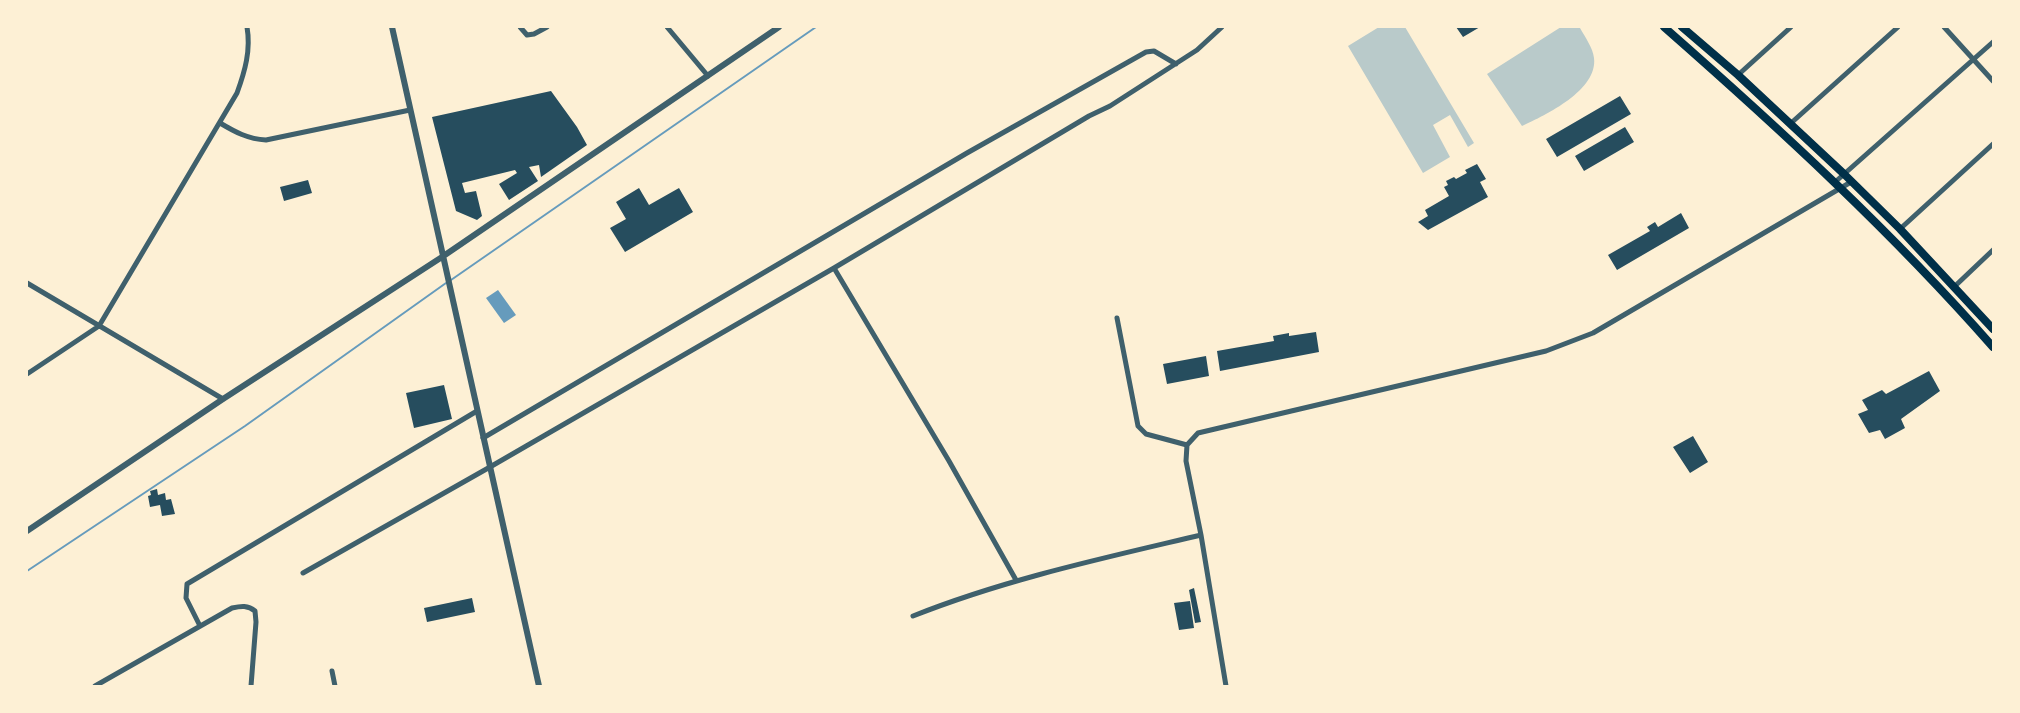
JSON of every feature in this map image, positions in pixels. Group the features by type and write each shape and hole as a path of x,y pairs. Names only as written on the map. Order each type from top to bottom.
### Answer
{"main road":[{"path":"1664,27 1837,186 1912,260 1993,346"},
{"path":"1683,27 1844,174 1900,229 1993,329"}],"street":[{"path":"27,374 99,326 237,93 248,52 247,27"},
{"path":"392,27 539,686"},
{"path":"520,27 527,35 547,27"},
{"path":"667,27 708,76"},
{"path":"27,531 223,399 442,257 779,27"},
{"path":"303,573 834,268 1089,116 1110,106 1197,50 1222,27"},
{"path":"1738,75 1791,27"},
{"path":"1790,124 1898,27"},
{"path":"1944,27 1993,81"},
{"path":"1837,186 1844,174 1993,42"},
{"path":"483,438 967,153 1146,52 1154,51 1176,64"},
{"path":"220,123 254,140 266,140 410,110"},
{"path":"1900,229 1993,144"},
{"path":"1226,686 1201,535 1186,461 1187,444 1198,433 1546,351 1570,343 1593,333 1837,186 1851,182"},
{"path":"1954,287 1993,250"},
{"path":"834,268 949,461 1016,580"},
{"path":"27,283 223,399"},
{"path":"1117,318 1138,426 1146,434 1187,444"},
{"path":"200,626 186,598 187,584 477,411"},
{"path":"913,616 961,597 1016,580 1201,535"},
{"path":"95,686 232,608 243,606 255,611 256,622 250,686"},
{"path":"332,671 335,686"}],"shaded area":[{"path":"1379,27 1405,27 1474,143 1468,147 1450,115 1433,125 1450,157 1423,173 1348,46"},
{"path":"1561,27 1580,28 1593,54 1593,70 1588,81 1568,100 1522,126 1487,74"}],"water":[{"path":"498,290 516,315 504,323 486,298"}],"building":[{"path":"1456,27 1480,27 1463,37"},
{"path":"551,91 587,145 541,177 539,165 529,167 538,181 509,200 499,184 517,173 515,170 462,183 465,193 476,191 482,216 477,220 456,211 432,117"},
{"path":"1620,96 1631,114 1557,157 1546,139"},
{"path":"1625,127 1634,142 1584,171 1575,156"},
{"path":"1477,164 1486,179 1480,182 1488,197 1428,230 1418,222 1428,216 1425,210 1449,196 1444,187 1448,185 1446,181 1467,173 1465,170"},
{"path":"308,180 312,193 284,201 280,187"},
{"path":"639,188 649,205 679,188 693,212 625,252 610,228 626,219 616,202"},
{"path":"1681,213 1689,228 1617,270 1608,255 1650,231 1647,227 1655,222 1658,227"},
{"path":"1316,332 1319,352 1220,371 1217,351 1274,341 1273,336"},
{"path":"1206,356 1209,376 1167,384 1163,364"},
{"path":"1929,371 1940,391 1901,419 1905,428 1885,439 1880,430 1869,433 1858,414 1868,410 1862,400 1882,390 1886,394"},
{"path":"444,385 452,419 414,428 406,393"},
{"path":"1693,436 1708,462 1690,473 1673,447"},
{"path":"157,489 158,495 165,493 166,500 171,499 175,514 162,516 160,505 150,507 148,496 151,495 150,491"},
{"path":"1194,588 1201,622 1195,623 1189,590"},
{"path":"472,598 475,612 427,622 424,608"},
{"path":"1190,601 1194,628 1179,630 1174,603"}],"waterway":[{"path":"451,280 816,27"},
{"path":"27,571 245,426 446,283"}]}
